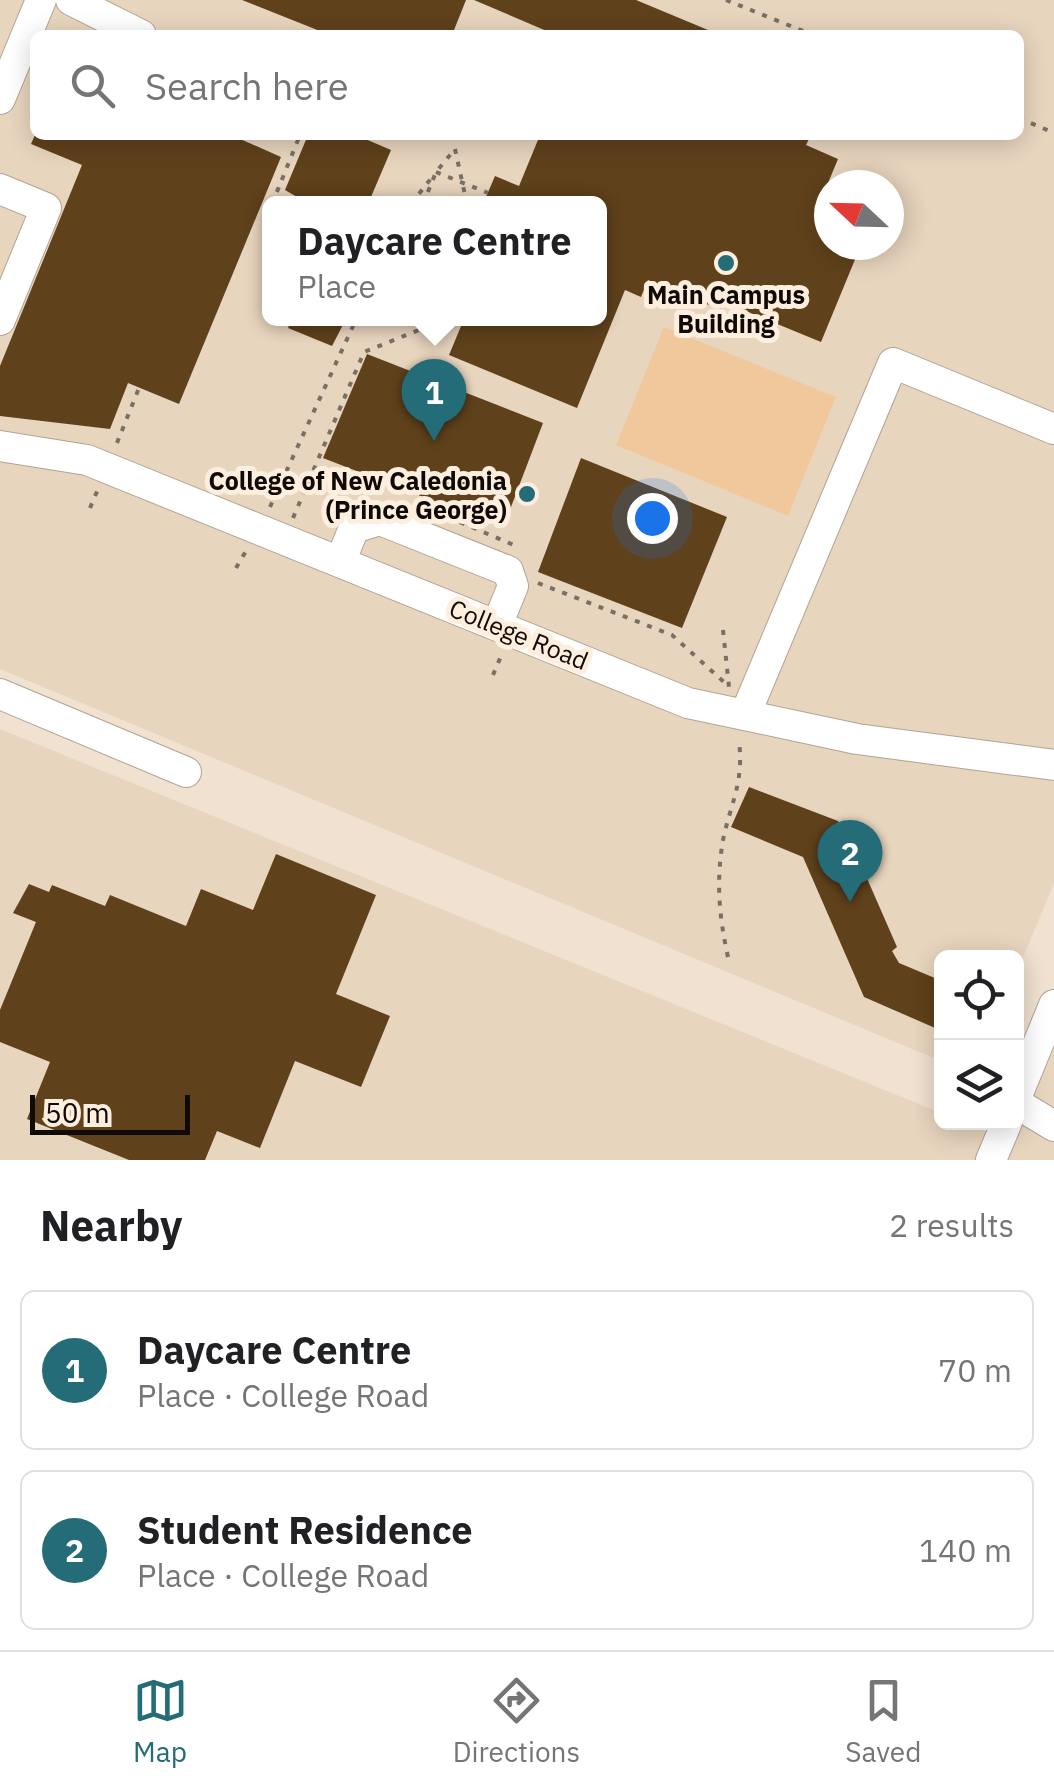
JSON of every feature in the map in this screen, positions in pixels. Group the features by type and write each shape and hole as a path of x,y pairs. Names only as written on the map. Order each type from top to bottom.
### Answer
{"street":[{"path":"0,99 40,0"},
{"path":"72,0 132,30"},
{"path":"0,190 46,208 0,320"},
{"path":"736,704 893,363 1054,429"},
{"name":"College Road","path":"0,446 87,460 688,702 736,704 858,739 1054,765"},
{"path":"340,562 354,528 380,520 508,571 513,586 497,626"},
{"path":"0,694 186,772"},
{"path":"1024,1080 1054,1005"},
{"path":"1024,1105 1054,1126"},
{"path":"991,1160 1003,1130"}],"path":[{"path":"726,0 800,30"},
{"path":"1024,120 1054,132"},
{"path":"275,196 298,140"},
{"path":"417,196 455,149 464,196"},
{"path":"436,172 488,192"},
{"path":"426,196 436,172"},
{"path":"276,494 353,326"},
{"path":"289,527 364,352 429,326"},
{"path":"532,580 672,635 736,704"},
{"path":"723,630 740,746 740,783 724,838 718,888 728,957"}],"shaded area":[{"name":"College of New Caledonia (Prince George)","path":"0,0 1054,0 1054,883 1024,955 1024,950 934,950 934,1058 0,669"},
{"path":"664,327 836,397 788,516 616,445"},
{"path":"0,729 934,1110 934,1130 982,1130 1007,1140 1011,1130 1024,1130 1024,1101 1054,1033 1054,1160 0,1160"}],"building":[{"path":"242,0 466,0 454,30 317,30"},
{"path":"474,0 636,0 708,30 544,30"},
{"path":"33,140 242,140 281,157 179,404 128,383 110,429 0,416 0,366 82,165 31,144"},
{"path":"306,140 368,140 391,150 371,196 295,196 285,190"},
{"name":"Main Campus Building","path":"538,140 808,140 806,145 838,159 833,170 814,170 814,260 855,260 821,342 724,302 721,310 648,280 641,297 625,290 577,408 449,355 461,326 607,326 607,196 486,196 495,176 519,186"},
{"path":"289,326 342,326 332,346"},
{"path":"367,354 543,423 503,528 323,458"},
{"path":"581,458 727,517 682,628 538,572"},
{"path":"749,787 838,821 897,947 892,951 899,963 934,978 934,1028 864,997 803,857 731,827"},
{"path":"276,854 376,895 336,994 390,1016 361,1087 295,1061 260,1148 217,1131 205,1160 129,1160 27,1119 50,1062 0,1042 0,1010 36,922 13,913 29,884 49,892 52,885 105,906 110,895 186,926 201,889 253,910"}],"place":[{"name":"Main Campus Building","path":"726,263"},
{"name":"Daycare Centre","path":"434,441"},
{"name":"College of New Caledonia (Prince George)","path":"527,494"},
{"name":"Student Residence","path":"850,902"}]}
